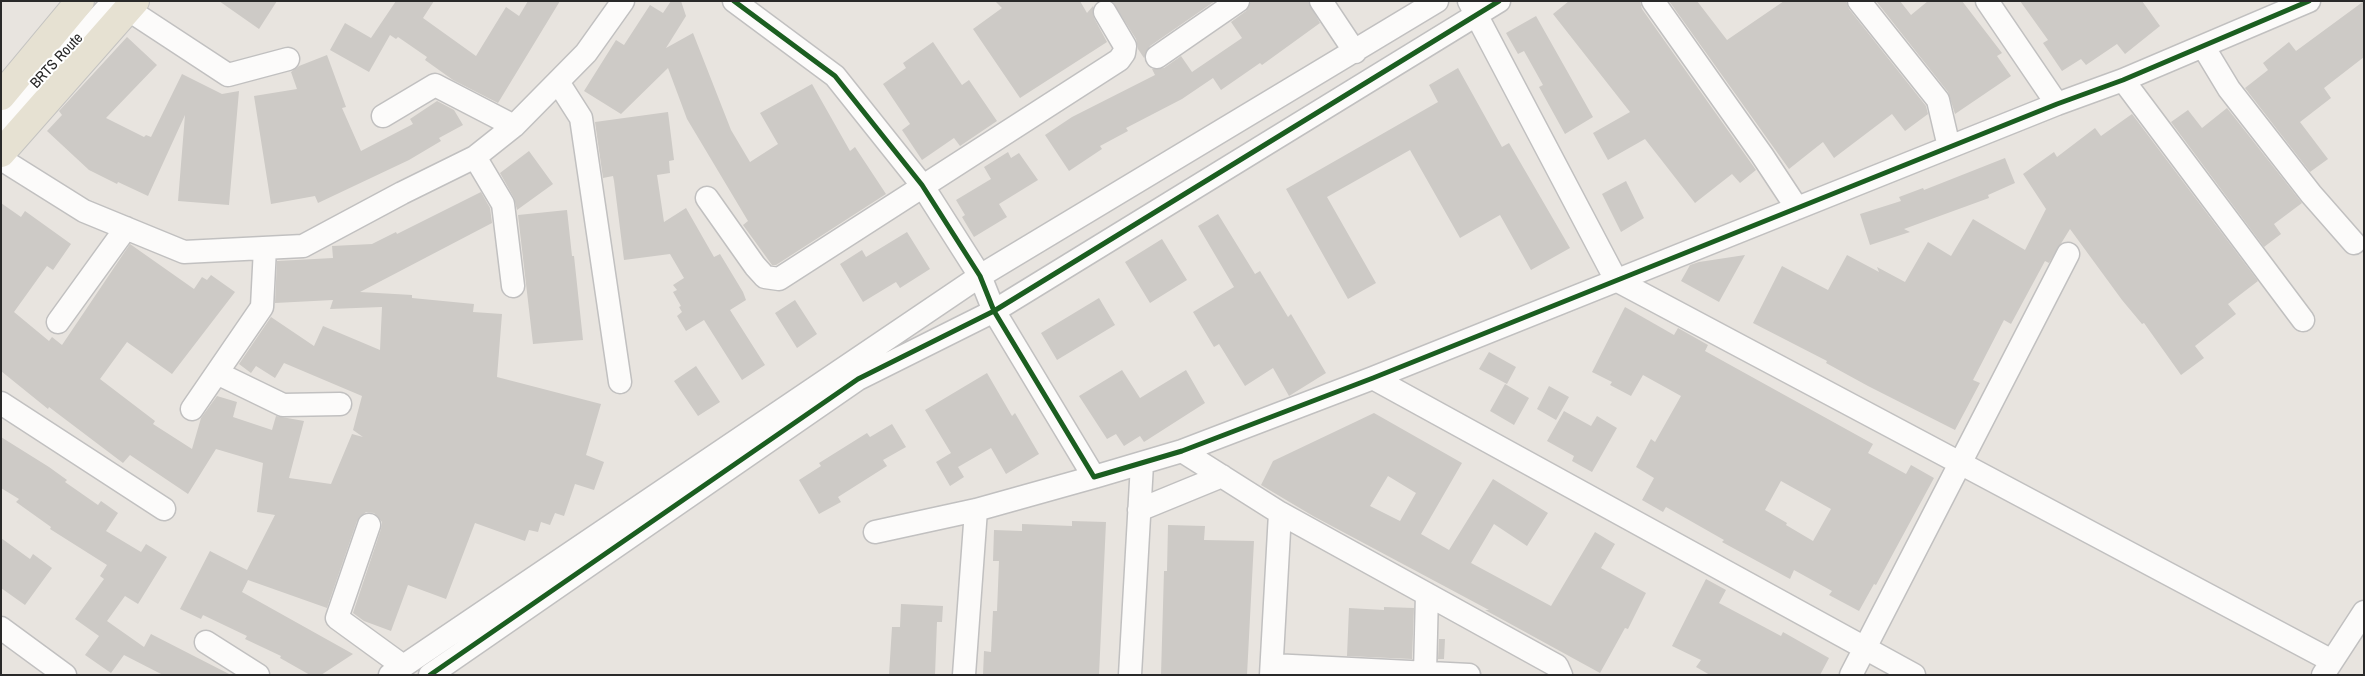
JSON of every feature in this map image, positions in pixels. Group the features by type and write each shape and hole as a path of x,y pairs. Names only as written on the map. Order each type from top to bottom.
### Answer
{"main road":[{"path":"1,96 80,1"},
{"path":"1,153 126,4"}],"street":[{"path":"1,159 84,211 184,252 303,246 402,193 475,157 514,126 586,53 623,1"},
{"path":"734,1 835,76 922,185 980,276 994,311 1094,477"},
{"path":"1157,58 1238,1"},
{"path":"1321,1 1355,52"},
{"path":"369,525 337,618 396,670 980,276 1355,52 1436,1"},
{"path":"430,675 858,378 994,311 1472,8 1500,1"},
{"path":"1653,1 1762,155 1797,208"},
{"path":"1859,1 1938,100 1950,147"},
{"path":"1987,1 2057,104"},
{"path":"875,532 976,510 1182,451 1373,378 2057,104 2123,80 2309,1"},
{"path":"126,4 228,75 288,59"},
{"name":"BRTS Route","path":"1,122 126,4"},
{"path":"1472,8 1616,280 1960,463 2328,668 2364,612"},
{"path":"708,198 754,266 765,277 779,279 922,185 1119,60 1124,54 1125,46 1105,12"},
{"path":"2203,46 2228,89 2311,194 2354,243"},
{"path":"2123,80 2303,320"},
{"path":"558,82 581,118 620,382"},
{"path":"383,116 435,85 514,126"},
{"path":"475,157 503,204 513,286"},
{"path":"58,322 126,228"},
{"path":"192,409 262,308 265,248"},
{"path":"1851,675 2068,254"},
{"path":"217,373 284,405 340,404"},
{"path":"1373,378 1914,675"},
{"path":"1,403 164,509"},
{"path":"1182,451 1280,513 1556,666 1561,675"},
{"path":"1130,675 1142,464"},
{"path":"1139,510 1222,476"},
{"path":"964,675 976,510"},
{"path":"1280,513 1272,670 1469,675"},
{"path":"1425,673 1427,594"},
{"path":"1,628 65,675"},
{"path":"206,642 258,675"}],"building":[{"path":"219,1 277,1 259,29"},
{"path":"396,1 434,1 423,18 476,56 506,7 519,16 528,1 560,1 498,103 453,80 425,60 427,57 398,37 396,39 390,35 369,72 330,50 345,23 371,38"},
{"path":"671,1 681,1 686,16 666,48 693,33 731,130 750,162 778,144 760,113 812,84 850,151 855,147 886,194 776,265 772,265 743,225 748,221 687,119 668,68 621,114 584,91 616,40 624,45 650,5 663,13"},
{"path":"995,1 1080,1 1087,13 1093,6 1094,18 1107,42 1020,98 973,29 1002,8"},
{"path":"1112,1 1215,1 1150,46 1144,58 1138,49 1136,39"},
{"path":"1251,1 1308,1 1320,23 1262,65 1260,63 1221,90 1213,78 1182,99 1126,128 1128,131 1100,146 1102,149 1069,171 1045,135 1072,117 1155,75 1152,69 1164,68 1181,56 1192,72 1242,38 1231,22 1246,11"},
{"path":"1569,1 1640,1 1642,9 1756,170 1740,183 1732,174 1695,203 1645,139 1608,160 1593,133 1630,112 1553,14"},
{"path":"1669,1 1697,1 1727,40 1784,1 1846,1 1849,9 1926,106 1928,114 1905,131 1892,114 1834,158 1823,142 1789,169"},
{"path":"1876,1 1900,1 1911,15 1928,1 1962,1 2002,53 1997,56 2011,76 1955,114 1948,92"},
{"path":"2020,1 2142,1 2160,26 2125,54 2117,44 2086,65 2081,59 2062,71 2043,43 2048,40"},
{"path":"2364,1 2364,57 2324,88 2331,98 2300,122 2328,159 2310,172 2245,88 2268,70 2263,63 2289,42 2296,51"},
{"path":"1536,16 1593,117 1565,134 1539,87 1543,85 1524,51 1518,54 1506,33"},
{"path":"127,37 157,65 106,118 144,137 146,135 151,137 182,74 222,94 239,91 229,205 178,201 185,115 148,196 118,182 117,184 89,170 47,131 62,115 59,111"},
{"path":"933,42 962,85 969,80 997,121 960,146 954,138 922,160 902,130 910,124 883,84 906,68 903,63"},
{"path":"327,55 346,107 342,108 361,151 413,124 410,119 437,101 454,110 463,125 439,138 441,141 409,160 318,203 315,196 271,204 254,96 297,89 291,72 299,66"},
{"path":"1458,68 1502,147 1509,143 1570,248 1531,270 1500,215 1460,238 1410,150 1327,197 1376,283 1348,299 1286,189 1438,102 1429,85"},
{"path":"2227,108 2302,203 2274,224 2281,234 2264,247 2171,122 2188,110 2202,128"},
{"path":"668,112 674,160 669,161 670,173 657,175 664,222 686,208 714,257 720,254 743,292 746,300 730,310 765,365 742,380 704,320 686,331 677,316 682,312 679,307 681,306 673,292 677,290 673,285 684,278 670,254 624,260 613,176 603,178 595,122"},
{"path":"2132,114 2258,281 2228,304 2236,314 2195,346 2204,358 2181,375 2144,323 2142,324 2122,300 2070,229 2049,263 2045,261 2011,324 2004,320 1973,380 1980,383 1955,430 1868,386 1826,363 1827,361 1753,323 1782,266 1828,290 1847,255 1879,272 1877,267 1905,282 1928,242 1951,256 1973,219 2025,250 2046,209 2023,174 2054,152 2057,157 2095,128 2101,136"},
{"path":"529,151 553,184 517,210 514,198 500,173"},
{"path":"1008,152 1011,158 1019,153 1038,180 999,204 1007,217 974,237 962,217 965,215 956,200 991,179 984,167"},
{"path":"2005,158 2015,183 1988,195 1989,198 1904,229 1910,232 1870,245 1860,214 1901,201 1899,197 1923,188 1924,190"},
{"path":"1626,181 1644,218 1621,232 1602,194"},
{"path":"481,192 490,208 492,223 360,292 412,295 412,298 474,304 473,312 502,314 497,377 601,404 586,455 604,462 594,490 575,484 564,516 555,513 550,525 541,522 538,532 529,530 525,541 475,523 446,599 408,585 391,631 364,621 353,613 381,529 382,522 374,513 366,512 357,521 327,608 248,580 242,592 353,654 321,675 310,675 280,658 281,656 245,639 247,636 203,615 201,619 180,609 210,551 247,570 275,515 257,512 263,463 216,449 188,494 130,455 123,463 49,407 48,409 1,371 1,203 21,217 25,211 71,244 53,270 47,266 14,312 49,341 52,337 62,345 130,244 194,289 202,277 207,280 211,275 235,292 172,374 127,342 100,379 155,421 153,424 192,449 201,418 217,396 237,402 233,417 272,430 276,416 304,421 289,478 331,484 352,434 363,437 353,430 362,396 284,363 275,378 256,366 251,373 239,364 271,317 314,346 323,326 380,350 382,307 330,309 333,300 275,303 277,261 333,258 332,246 372,244 396,232 397,234"},
{"path":"567,210 583,340 533,344 518,215"},
{"path":"1218,214 1255,274 1260,271 1288,317 1291,314 1326,373 1289,396 1273,368 1245,386 1219,344 1214,347 1193,312 1234,287 1198,226"},
{"path":"907,232 930,269 900,288 896,282 863,302 840,264 862,250 866,257"},
{"path":"1162,239 1187,280 1150,303 1125,262"},
{"path":"1745,255 1719,302 1681,281 1690,265"},
{"path":"1099,298 1115,325 1057,360 1041,333"},
{"path":"795,300 817,334 797,348 775,313"},
{"path":"1625,307 1674,335 1678,328 1708,345 1705,351 1873,444 1868,453 1906,474 1911,465 1934,478 1876,585 1874,584 1859,611 1829,595 1832,591 1794,570 1790,579 1722,542 1724,540 1666,507 1663,512 1642,500 1654,478 1636,467 1651,439 1655,442 1681,396 1643,375 1631,396 1610,385 1612,382 1592,372","holes":["1781,481 1831,509 1813,541 1765,510"]},
{"path":"1489,352 1516,367 1507,384 1479,369"},
{"path":"696,366 720,402 698,416 674,381"},
{"path":"1122,370 1140,398 1186,370 1205,403 1144,442 1140,436 1124,446 1116,434 1107,439 1079,396"},
{"path":"987,373 1012,416 1015,413 1039,454 1006,474 991,448 958,467 964,477 950,486 936,462 951,453 925,410"},
{"path":"1505,384 1529,398 1514,425 1490,411"},
{"path":"1549,386 1569,397 1556,420 1537,409"},
{"path":"1564,411 1591,426 1597,416 1617,428 1592,472 1572,461 1574,456 1547,441"},
{"path":"1374,413 1462,463 1421,534 1449,550 1493,479 1548,513 1527,546 1494,524 1471,563 1551,606 1595,532 1615,544 1601,568 1646,593 1628,629 1625,628 1600,673 1485,610 1489,610 1313,516 1261,485 1273,461","holes":["1388,476 1416,493 1400,521 1370,506"]},
{"path":"892,424 906,447 883,460 887,466 838,497 841,502 819,514 799,480 821,466 819,463 867,433 870,437"},
{"path":"1,437 49,467 67,480 65,482 98,505 101,501 118,513 106,531 141,552 146,544 167,557 138,604 125,596 107,621 144,647 151,634 231,675 163,675 124,655 111,673 85,655 99,636 75,619 104,579 100,576 107,565 50,529 51,527 16,502 19,499 1,488"},
{"path":"1072,521 1106,522 1099,675 983,675 984,651 991,652 993,611 997,611 999,561 993,561 994,530 1022,531 1022,524 1072,526"},
{"path":"1168,525 1205,526 1204,540 1254,541 1247,675 1161,675 1164,571 1167,571"},
{"path":"1,538 30,559 33,554 52,568 25,605 1,588"},
{"path":"1706,579 1726,590 1719,603 1781,636 1783,632 1829,658 1820,675 1710,675 1696,667 1701,660 1672,646"},
{"path":"901,604 943,606 942,622 937,622 935,675 889,675 892,627 900,627"},
{"path":"1384,607 1414,608 1412,659 1347,656 1349,608 1384,610"},
{"path":"1439,639 1445,639 1444,659 1438,659"}],"cycle path":[{"path":"734,1 835,76 922,185 980,276 994,311 1094,477 1182,451 1373,378 2057,104 2123,80 2309,1"},
{"path":"430,675 858,379 994,311 1499,1"}]}
